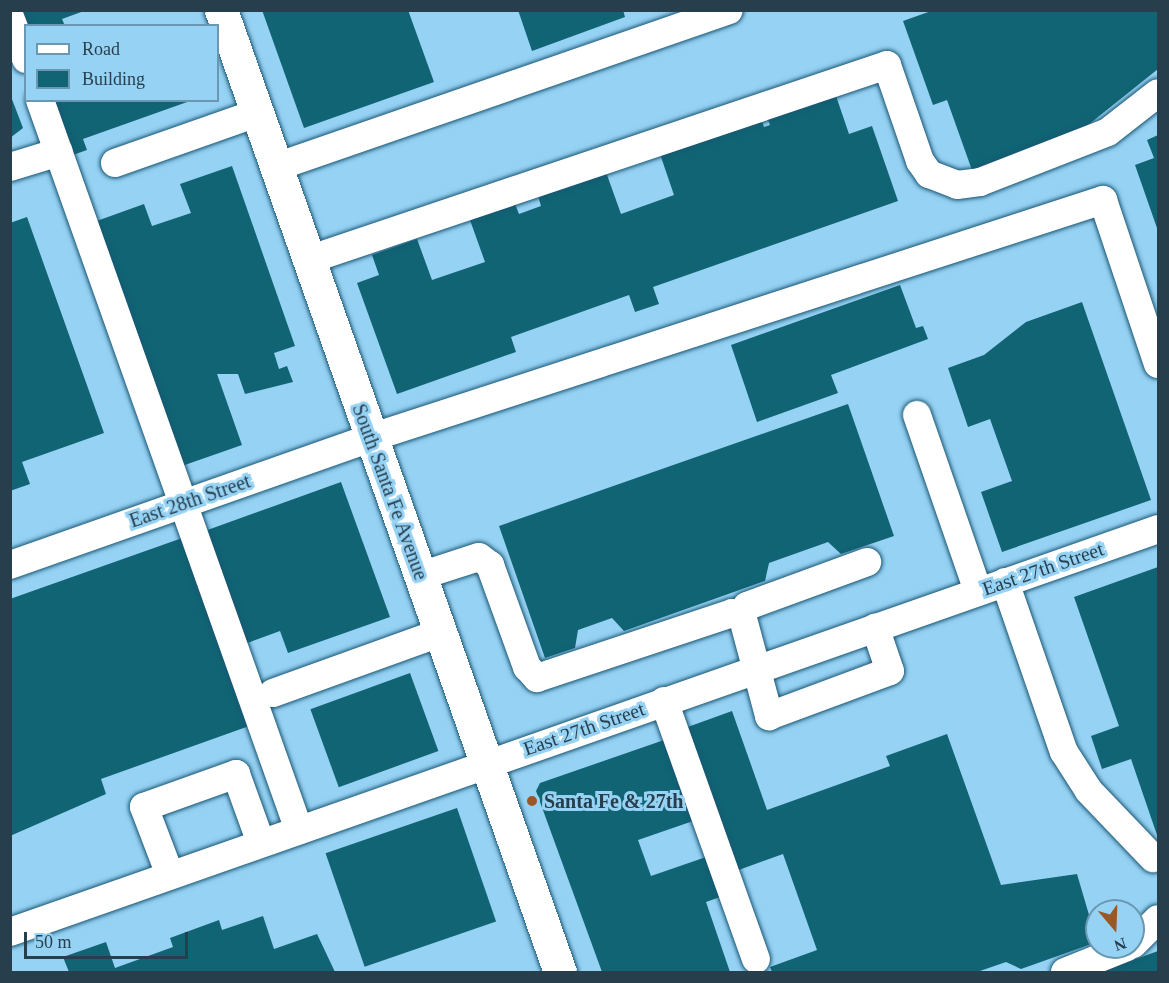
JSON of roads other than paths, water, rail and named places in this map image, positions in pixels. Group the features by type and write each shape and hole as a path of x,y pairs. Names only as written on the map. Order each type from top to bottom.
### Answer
{"main road":[{"name":"South Santa Fe Avenue","path":"221,10 560,972"}],"street":[{"path":"276,166 729,10"},
{"path":"10,17 24,54"},
{"path":"308,260 887,65 920,161 929,174 957,185 980,182 1108,132 1158,93"},
{"path":"41,102 298,830"},
{"path":"116,163 257,113"},
{"path":"10,167 58,152"},
{"name":"East 28th Street","path":"10,566 370,438 1103,200 1158,364"},
{"path":"917,414 978,591"},
{"name":"East 27th Street","path":"10,932 1158,529"},
{"path":"420,576 479,557 490,565 527,667 537,678 732,613 742,615"},
{"path":"867,562 747,606 742,615 760,668 769,716 890,672 875,627"},
{"path":"1005,582 1064,752 1089,791 1153,858"},
{"path":"273,693 440,633"},
{"path":"664,701 756,959"},
{"path":"170,875 144,807 236,774 261,843"},
{"path":"1145,932 1158,919"},
{"path":"1065,972 1097,959"}],"place":[{"name":"Santa Fe & 27th","path":"532,801"}]}
